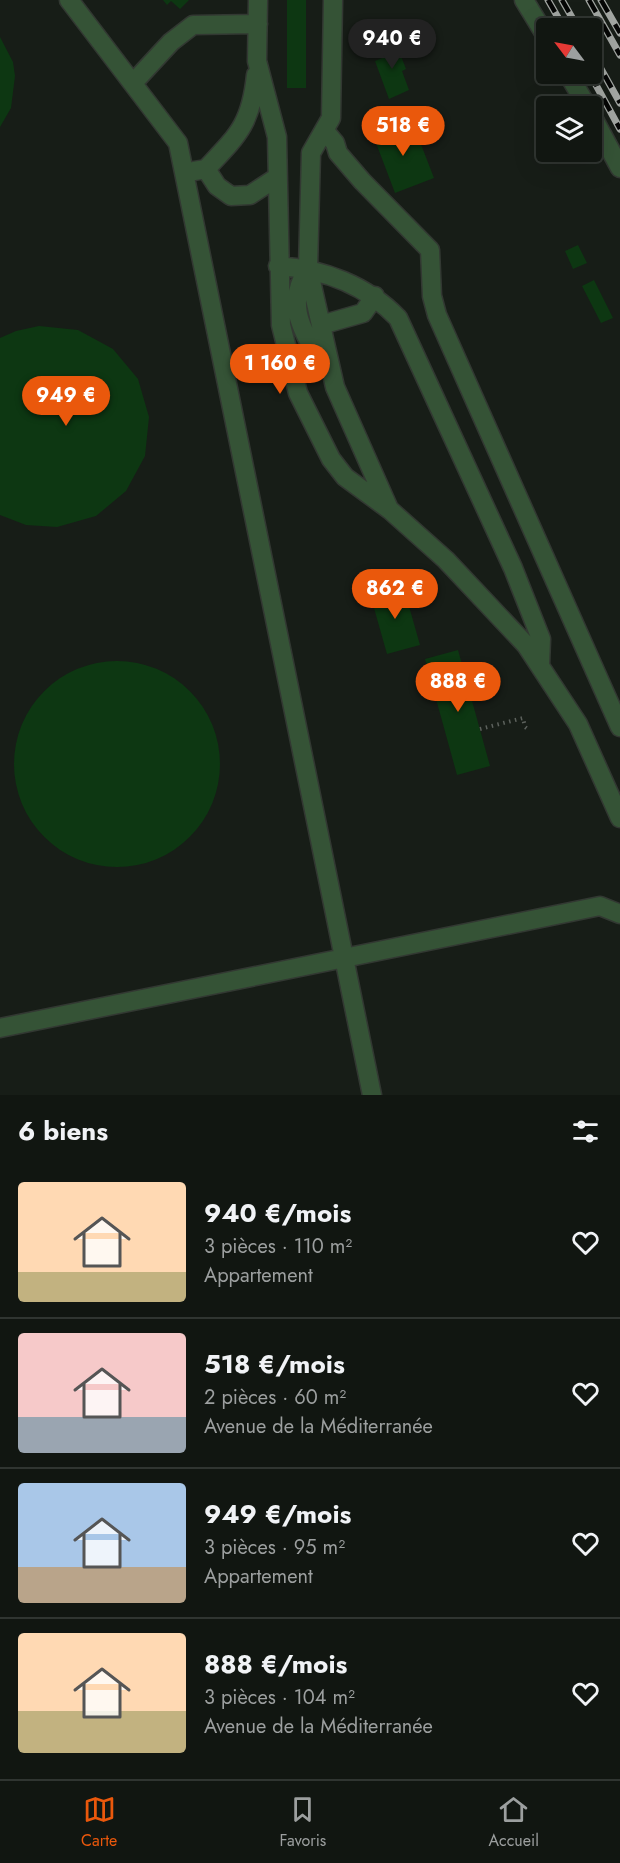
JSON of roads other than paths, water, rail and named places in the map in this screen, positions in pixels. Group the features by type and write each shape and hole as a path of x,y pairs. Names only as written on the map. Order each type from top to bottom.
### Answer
{"street":[{"path":"69,0 134,82 178,143 372,1095"},
{"path":"183,174 206,169 239,134 253,105 257,61 258,0"},
{"path":"333,0 331,118 311,153 308,268 335,387"},
{"path":"525,0 536,19"},
{"path":"134,82 171,42 193,25 258,24"},
{"path":"257,61 277,137 278,266 287,301 335,387 390,510"},
{"path":"324,130 335,143 338,153 356,174 430,250 432,296 437,315 620,727"},
{"path":"602,134 620,168"},
{"path":"206,169 217,186 231,196 250,195 276,178"},
{"path":"278,266 308,268 345,281 375,296 398,318 513,568 541,639 540,665"},
{"path":"308,268 287,301 281,325 298,393 331,459 345,477 390,510 446,560 526,645 578,724 620,818"},
{"path":"321,326 363,313 375,296"},
{"path":"0,1028 600,906 620,914"}],"railway":[{"path":"548,0 558,18"},
{"path":"562,0 572,18"},
{"path":"589,0 620,55"},
{"path":"601,0 620,33"},
{"path":"602,71 620,103"},
{"path":"595,84 620,129"}]}
